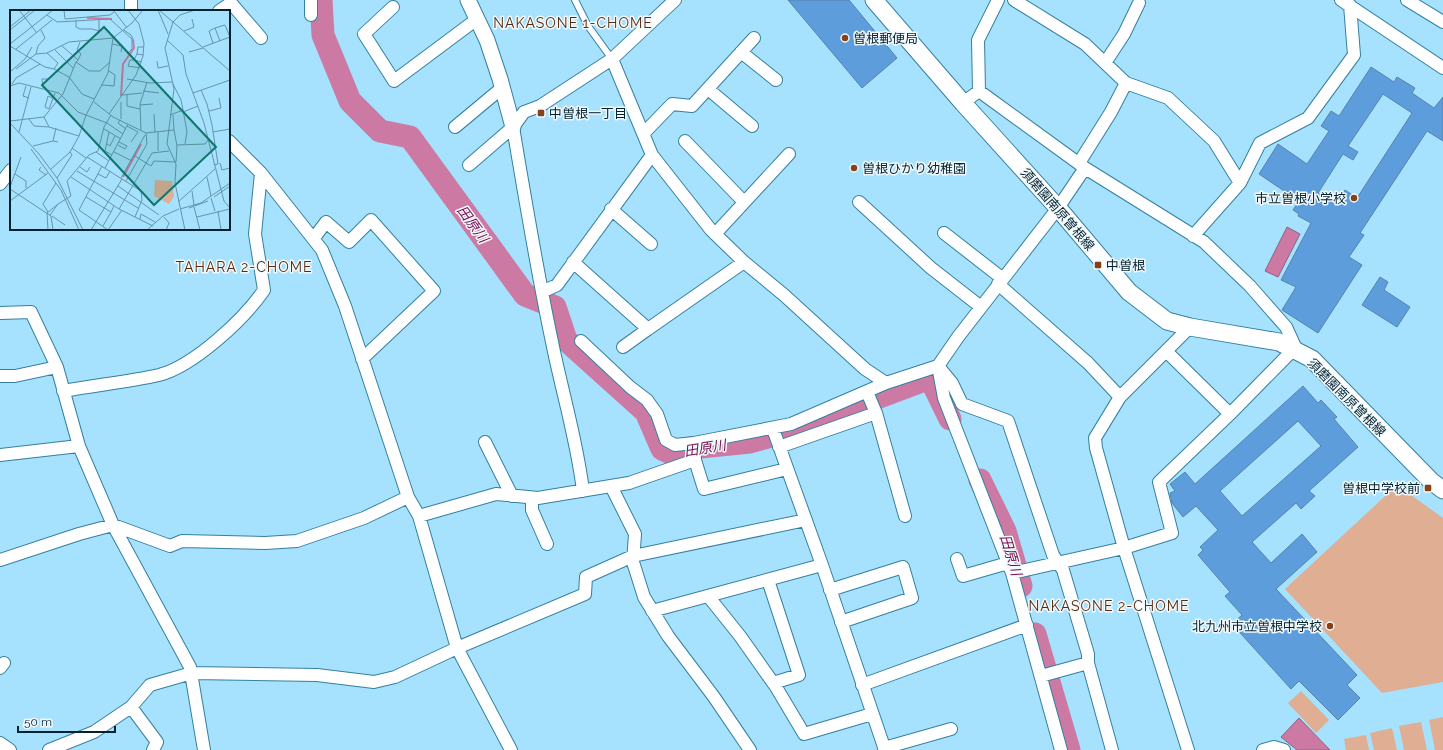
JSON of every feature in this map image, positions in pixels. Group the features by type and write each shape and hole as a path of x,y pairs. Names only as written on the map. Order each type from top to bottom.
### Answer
{"main road":[{"name":"須磨園南原曽根線","path":"874,0 964,104 1058,208 1129,292 1167,321 1190,327 1279,342 1312,359 1430,481 1443,490"}],"street":[{"path":"311,0 311,15"},
{"path":"468,0 487,40 503,87 513,127 542,292 579,456 583,491"},
{"path":"469,165 513,127 524,112 540,106 612,59 675,0"},
{"path":"979,91 978,40 998,0"},
{"path":"1407,0 1443,22"},
{"path":"1017,1 1085,44 1126,83 1168,98 1214,141 1240,183"},
{"path":"394,2 364,34 394,81 477,19"},
{"path":"220,10 231,3 261,38"},
{"path":"1105,63 1124,34 1139,3"},
{"path":"1346,3 1443,68"},
{"path":"1193,236 1240,183 1260,144 1308,118 1354,55 1346,3"},
{"path":"644,133 672,104 692,106 754,38"},
{"path":"741,52 776,80"},
{"path":"612,59 652,155 715,234 744,262 784,295 865,369 886,383"},
{"path":"581,341 630,388 647,400 657,414 666,440 675,445 773,429 791,424 886,383 938,366 981,307 1058,208 1126,83"},
{"path":"455,127 503,87"},
{"path":"708,89 752,126"},
{"path":"964,104 979,91"},
{"path":"957,559 963,576 1010,568 1059,564 1124,548 1172,533 1159,482 1230,414 1289,354 1297,351 1286,327 1250,286 1204,242 1082,166 979,91"},
{"path":"685,141 744,202"},
{"path":"230,142 261,173 314,238 325,257 345,306 408,497 419,516 457,648 511,750"},
{"path":"715,234 789,154"},
{"path":"542,292 557,285 611,209 652,155"},
{"path":"0,184 10,171"},
{"path":"63,391 160,374 188,362 209,347 257,300 264,290 255,234 261,173"},
{"path":"859,202 931,268 981,307"},
{"path":"611,209 651,244"},
{"path":"314,238 326,222 348,242 372,220 434,291 362,359"},
{"path":"944,233 1088,363 1120,397"},
{"path":"573,262 648,329"},
{"path":"623,347 744,262"},
{"path":"0,313 31,312 57,367 79,446 113,525 190,667 204,750"},
{"path":"1188,750 1124,548 1096,448 1095,438 1120,397 1167,352 1190,327"},
{"path":"1167,352 1230,414"},
{"path":"938,366 952,383 962,404 1008,421 1053,555 1064,570 1088,654 1088,662 1112,750"},
{"path":"938,366 944,398 1010,568 1061,750"},
{"path":"0,376 15,376 57,367"},
{"path":"867,392 876,413 905,516"},
{"path":"779,447 876,413"},
{"path":"773,429 822,565 862,686 885,749 951,729"},
{"path":"485,442 512,496"},
{"path":"694,443 696,460 704,489 787,469"},
{"path":"0,455 79,446"},
{"path":"419,516 496,494 532,498 629,483 696,460"},
{"path":"611,486 635,534 633,556 644,597 668,636 714,697 750,750"},
{"path":"0,560 79,534 113,525 170,546 182,541 265,543 297,541 364,518 408,497"},
{"path":"532,498 532,510 547,544"},
{"path":"49,750 94,732 131,707 150,685 192,673 317,675 374,682 395,677 457,648 585,594 586,577 633,556 806,520"},
{"path":"652,611 822,565"},
{"path":"830,590 903,567 912,598 841,622"},
{"path":"768,580 799,675 773,683"},
{"path":"708,596 740,636 773,683 804,734 872,714"},
{"path":"862,686 1027,625"},
{"path":"1041,676 1088,662"},
{"path":"131,707 157,742 153,750"},
{"path":"0,744 10,750"},
{"path":"1263,750 1274,747 1284,750"}],"lane":[{"path":"575,0 588,26 612,59"}],"shaded area":[{"path":"1287,227 1300,234 1278,277 1265,271"},
{"path":"1397,485 1443,518 1443,682 1382,693 1285,589"},
{"path":"1301,691 1329,720 1316,733 1288,703"},
{"path":"1443,717 1443,750 1435,750 1429,720"},
{"path":"1299,718 1330,750 1297,750 1281,737"},
{"path":"1421,722 1427,750 1404,750 1399,726"},
{"path":"1392,728 1397,750 1374,750 1370,733"},
{"path":"1366,735 1369,750 1346,750 1344,739"}],"building":[{"name":"曽根郵便局","path":"788,0 849,0 897,58 862,88"},
{"path":"1371,67 1394,82 1397,77 1415,88 1412,93 1434,108 1443,97 1443,141 1427,131 1360,233 1364,235 1349,257 1362,265 1318,333 1282,310 1296,287 1281,280 1311,223 1298,216 1299,214 1293,210 1299,201 1259,174 1278,144 1307,164 1329,131 1321,126 1331,111 1339,116","holes":["1383,94 1412,113 1357,198 1345,190 1336,204 1318,193 1343,154 1353,160 1358,152 1348,146"]},
{"path":"1380,277 1388,282 1384,290 1410,307 1397,327 1362,305"},
{"path":"1303,386 1318,403 1321,400 1337,417 1334,419 1358,447 1309,491 1315,496 1301,509 1296,503 1252,542 1271,563 1302,534 1317,552 1276,589 1357,675 1347,685 1360,698 1338,720 1299,681 1291,689 1232,624 1242,615 1225,596 1230,592 1198,555 1203,550 1200,547 1218,530 1196,506 1183,517 1172,503 1170,493 1175,491 1170,484 1185,472 1195,484","holes":["1298,421 1321,446 1242,516 1220,491"]}],"waterway":[{"name":"田原川","path":"321,0 323,35 350,101 380,131 410,137 525,295 555,307 566,340 646,412 662,449 673,454 690,448 750,442 786,432 930,378 950,419"},
{"name":"田原川","path":"980,480 1005,531 1021,586"},
{"name":"田原川","path":"1035,634 1069,750"}],"place":[{"name":"曽根郵便局","path":"845,38"},
{"name":"中曽根一丁目","path":"541,113"},
{"name":"曽根ひかり幼稚園","path":"854,168"},
{"name":"市立曽根小学校","path":"1354,198"},
{"name":"中曽根","path":"1098,265"},
{"name":"曽根中学校前","path":"1428,488"},
{"name":"北九州市立曽根中学校","path":"1330,626"}],"district":[{"name":"NAKASONE 1-CHOME","path":"573,23"},
{"name":"TAHARA 2-CHOME","path":"244,267"},
{"name":"NAKASONE 2-CHOME","path":"1109,606"}]}
